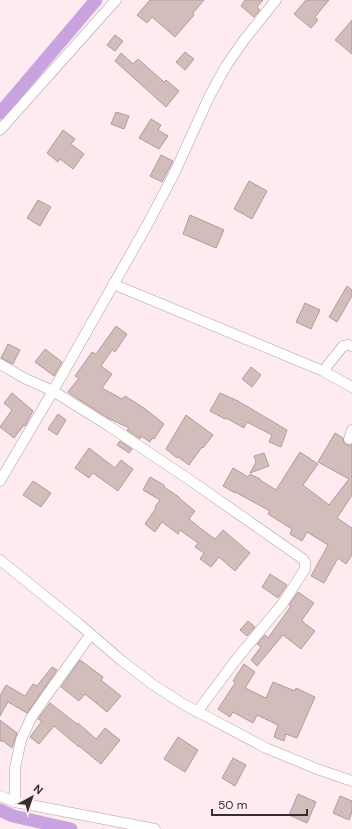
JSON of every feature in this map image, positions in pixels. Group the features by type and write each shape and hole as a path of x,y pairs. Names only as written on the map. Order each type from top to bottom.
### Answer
{"street":[{"path":"0,130 116,0"},
{"path":"0,481 159,204 210,95 223,72 244,40 276,0"},
{"path":"113,284 322,371 352,387"},
{"path":"322,371 343,346 352,346"},
{"path":"0,364 24,378 53,391 109,426 187,478 303,559 305,562 305,569 282,603 197,712"},
{"path":"0,560 122,661 152,684 183,704 266,748 352,782"},
{"path":"15,802 15,768 21,740 31,718 91,634"},
{"path":"0,796 15,802 154,829"}],"building":[{"path":"150,0 204,0 193,13 194,15 175,37 152,17 147,23 137,15"},
{"path":"245,0 263,0 257,7 260,10 254,17 241,6"},
{"path":"306,0 329,0 315,17 318,20 311,28 294,14"},
{"path":"352,20 352,54 335,40"},
{"path":"115,35 123,41 115,51 107,45"},
{"path":"185,52 194,59 185,70 176,62"},
{"path":"121,53 133,64 138,59 164,82 166,80 179,91 166,107 115,61"},
{"path":"116,112 129,116 124,129 111,124"},
{"path":"151,119 161,125 158,130 168,136 159,149 139,138"},
{"path":"63,130 75,139 71,144 84,154 73,169 60,159 58,162 47,153"},
{"path":"161,155 173,161 162,182 150,176"},
{"path":"249,181 267,191 252,219 234,209"},
{"path":"38,200 51,207 40,226 27,218"},
{"path":"190,215 224,230 216,248 183,234"},
{"path":"347,286 352,290 352,296 337,322 329,317"},
{"path":"305,303 320,310 311,329 296,322"},
{"path":"116,326 127,334 115,352 112,350 101,366 112,374 102,388 122,399 125,396 144,408 164,424 154,439 152,438 150,442 141,436 140,439 127,430 129,428 108,418 68,392 79,378 75,376 92,352 96,354"},
{"path":"8,344 20,350 13,364 1,358"},
{"path":"45,349 62,362 54,376 35,362"},
{"path":"251,367 261,375 252,387 242,379"},
{"path":"12,393 33,411 25,426 24,425 14,438 0,427 12,410 4,403"},
{"path":"220,393 238,401 287,430 281,447 269,442 272,435 247,422 244,428 210,411"},
{"path":"58,414 66,420 57,435 48,429"},
{"path":"186,415 213,435 189,465 166,449"},
{"path":"335,433 343,438 344,443 347,445 352,445 352,495 337,518 352,528 352,555 346,564 338,558 324,583 311,576 328,545 307,532 302,541 290,534 292,529 268,514 270,511 223,486 233,468 248,477 250,474 260,479 276,490 300,452 318,464 303,485 329,505 349,479 318,462"},
{"path":"120,441 132,449 129,453 117,445"},
{"path":"89,448 115,468 121,460 133,469 118,491 93,473 89,478 75,468"},
{"path":"264,453 269,466 250,473 256,462 254,456"},
{"path":"150,477 164,485 164,487 179,497 195,511 189,519 204,531 215,539 223,530 250,553 235,571 219,557 211,567 200,559 204,553 195,547 198,543 180,530 178,534 162,522 155,532 145,524 160,500 143,490"},
{"path":"33,481 51,493 41,507 23,495"},
{"path":"270,574 287,585 278,598 262,587"},
{"path":"298,592 314,603 302,620 315,631 301,649 283,635 257,666 251,660 261,647 257,644 265,635 268,638 291,606 289,605"},
{"path":"248,621 255,627 247,636 240,630"},
{"path":"80,660 103,677 101,680 121,696 107,712 85,694 79,701 61,687"},
{"path":"244,664 255,672 245,688 266,698 273,682 295,691 296,688 315,697 297,738 286,734 284,741 274,737 278,725 257,715 253,723 233,712 230,717 218,709 235,683 233,681"},
{"path":"52,667 57,670 27,713 8,702 0,716 0,696 6,685 25,696 33,684 37,686"},
{"path":"50,703 77,724 78,723 96,739 105,728 120,740 101,764 54,726 39,744 30,737 42,721 38,719"},
{"path":"0,720 17,733 12,748 3,741 0,741"},
{"path":"178,737 198,750 185,772 164,759"},
{"path":"233,758 246,765 235,786 222,778"},
{"path":"298,794 316,802 307,823 289,815"},
{"path":"340,796 352,801 352,812 349,820 333,813"}],"waterway":[{"path":"0,113 96,0"},
{"path":"0,810 13,816 71,829"}]}
